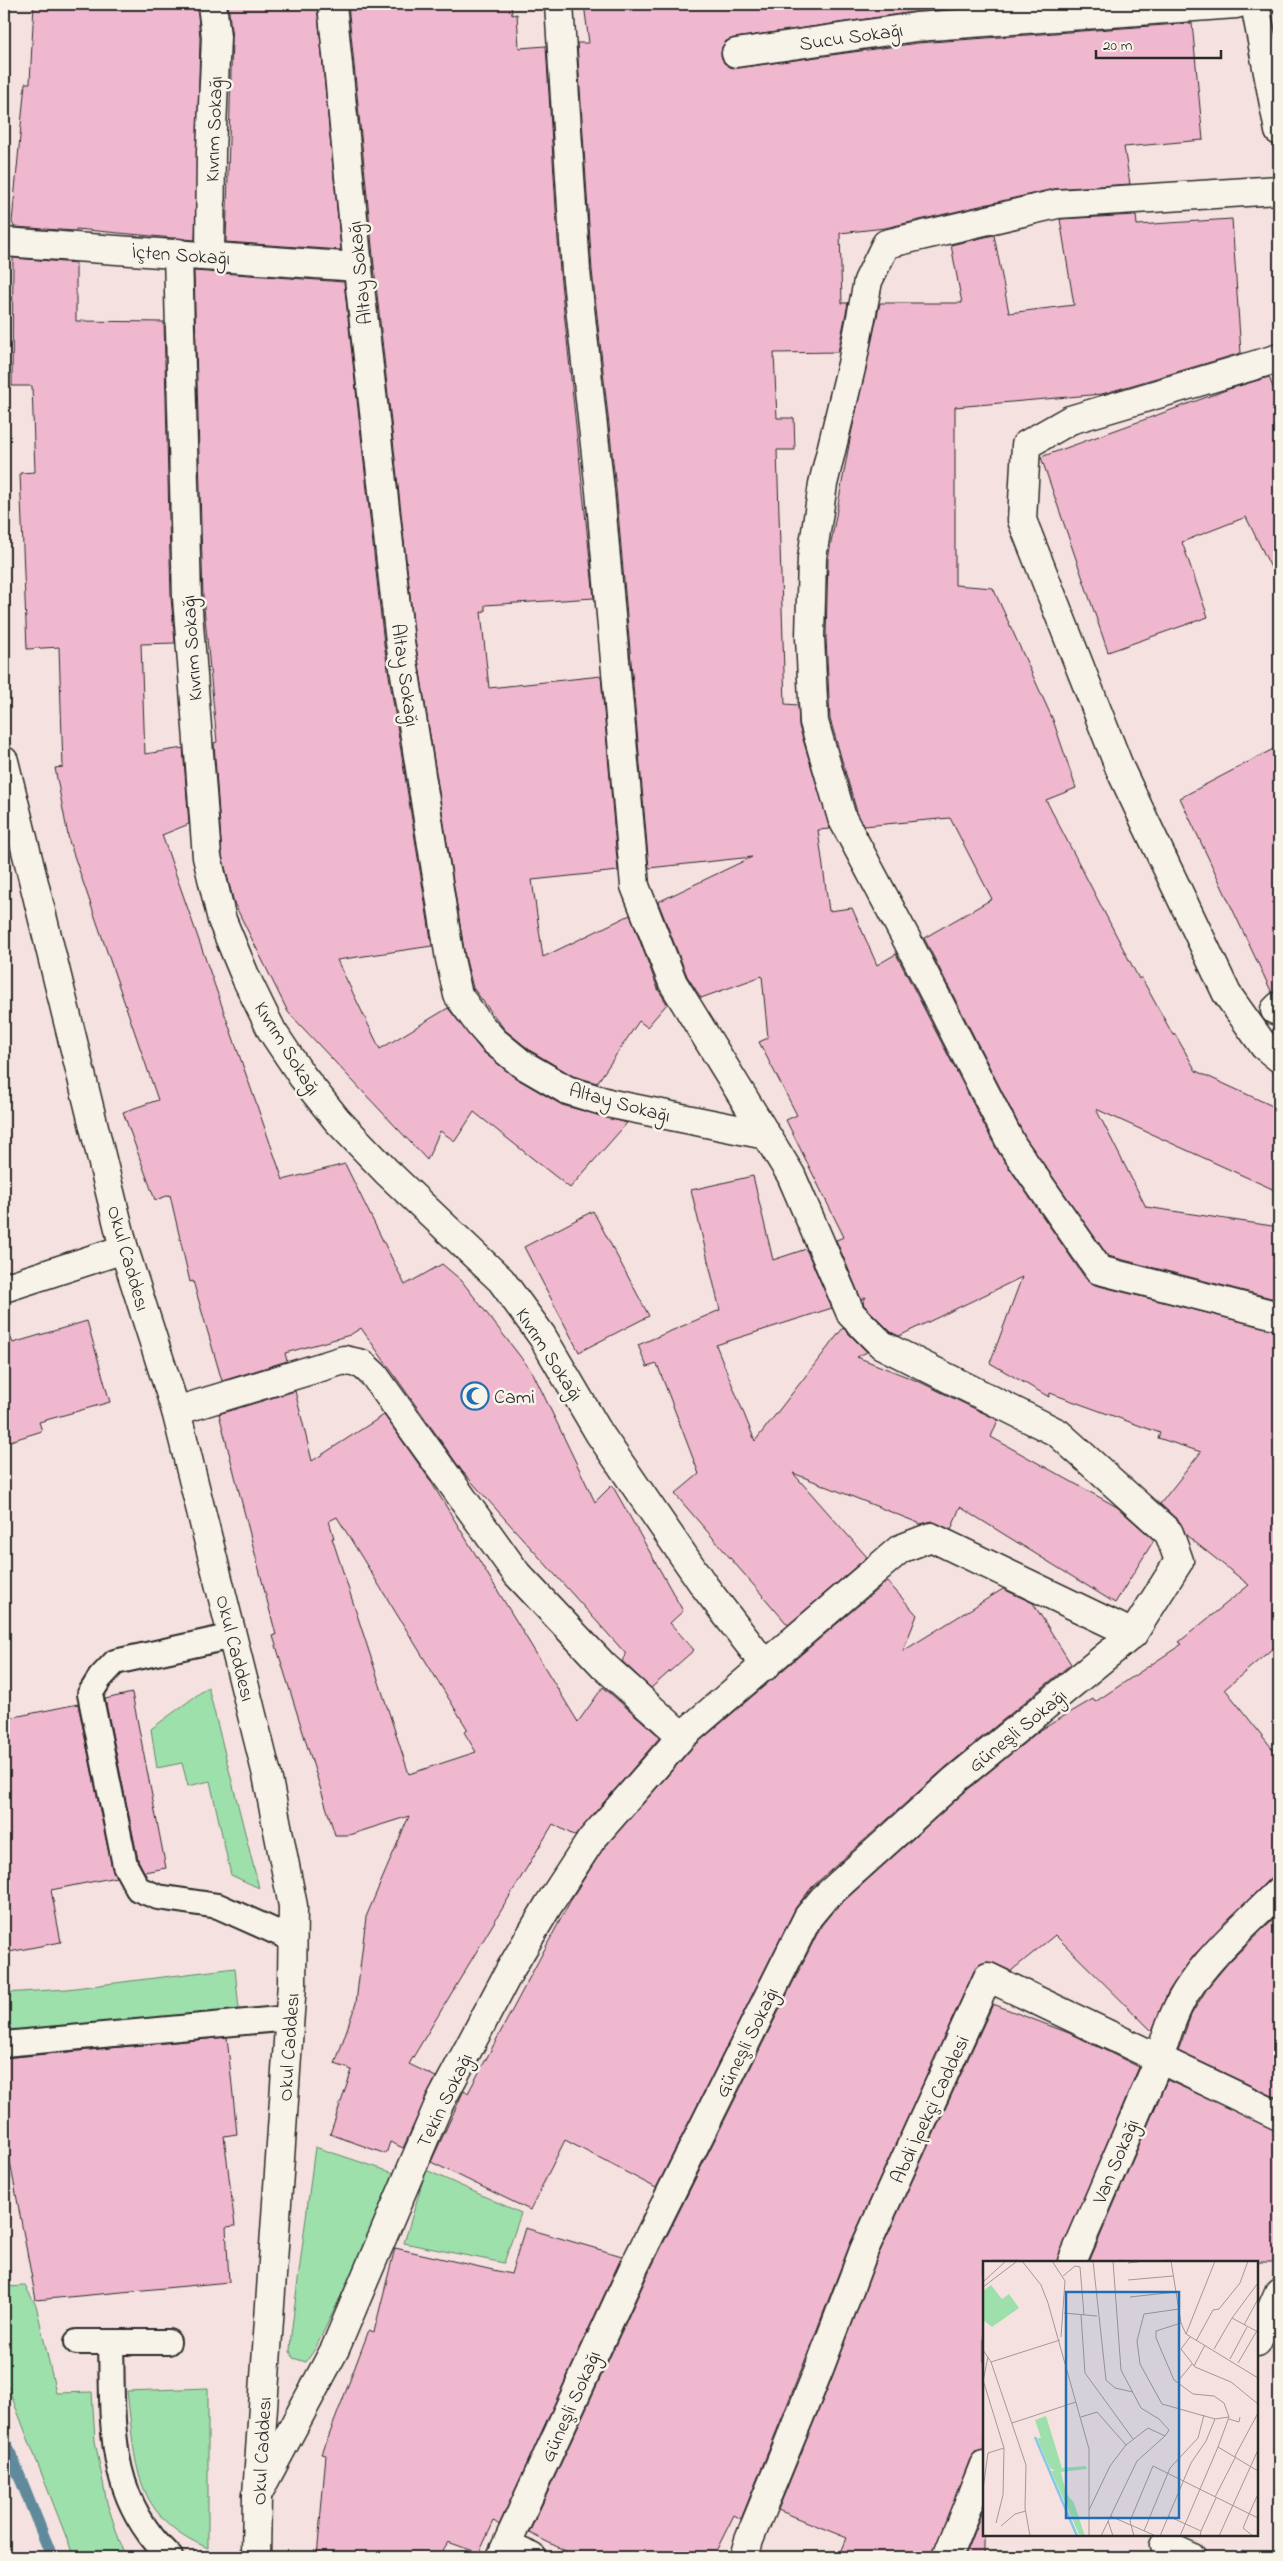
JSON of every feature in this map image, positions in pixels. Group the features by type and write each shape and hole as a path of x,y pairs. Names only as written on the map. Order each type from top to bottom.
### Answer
{"street":[{"name":"Kıvrım Sokağı","path":"210,256 211,151 216,37 212,4"},
{"name":"Altay Sokağı","path":"332,4 358,267 400,642 450,959 458,995 494,1041 522,1064 567,1090 612,1104 766,1135"},
{"path":"559,4 576,271 600,491 635,886 673,983 766,1135"},
{"name":"Sucu Sokağı","path":"736,53 916,27 1236,4"},
{"path":"1255,4 1279,131"},
{"path":"1279,190 1057,204 886,244 868,281 852,364 823,484 812,558 810,637 814,722 842,818 1012,1145 1099,1270 1279,1316"},
{"name":"İçten Sokağı","path":"4,242 358,267"},
{"name":"Kıvrım Sokağı","path":"178,253 187,598 207,857 225,929 272,1031 302,1076 337,1120 387,1172 501,1280 542,1336 599,1433 705,1587 766,1666"},
{"path":"1279,358 1070,420 1026,446 1022,520 1120,768 1227,994 1264,1046 1279,1058"},
{"name":"Okul Caddesı","path":"4,761 124,1249 176,1411 233,1636 267,1775 293,1906 290,2018 257,2495 256,2557"},
{"name":"Güneşli Sokağı","path":"504,2551 630,2276 808,1917 823,1899 956,1779 1133,1634 1179,1561 1170,1533 1058,1434 882,1345 851,1314 791,1175 766,1135"},
{"path":"4,1288 124,1249"},
{"path":"176,1411 344,1360 362,1364 374,1374 517,1574 604,1666 682,1736"},
{"name":"Tekin Sokağı","path":"257,2495 335,2349 439,2104 510,1970 549,1904 591,1840 682,1736 766,1666 900,1548 931,1538 1133,1634"},
{"name":"Van Sokağı","path":"1072,2261 1159,2060 1170,2026 1186,1993 1207,1964 1279,1892"},
{"name":"Abdi İpekçi Caddesi","path":"746,2549 819,2369 864,2250 988,1977 1279,2116"},
{"path":"1258,2340 1279,2292"},
{"path":"947,2557 983,2467"},
{"path":"1165,2546 1192,2557"},
{"path":"504,2551 532,2557"}],"lane":[{"path":"233,1636 115,1662 100,1678 90,1694 125,1865 138,1889 158,1897 218,1906 292,1939"},
{"path":"4,2044 290,2018"},
{"path":"77,2342 168,2342"},
{"path":"111,2342 114,2443 128,2498 155,2543 170,2557"}],"green space":[{"path":"208,1687 259,1888 231,1875 210,1781 188,1786 182,1763 157,1768 151,1729"},
{"path":"235,1968 239,2010 4,2033 4,1993 67,1989"},
{"path":"315,2147 400,2175 315,2349 306,2362 293,2358 290,2351"},
{"path":"426,2170 521,2213 504,2263 404,2243"},
{"path":"25,2286 36,2305 56,2393 92,2392 95,2441 107,2503 125,2557 74,2557 4,2377 4,2287"},
{"path":"208,2388 208,2548 183,2535 165,2520 151,2504 142,2485 137,2464 127,2391"}],"building":[{"path":"34,4 127,6 127,4 197,4 200,38 195,240 76,229 76,231 14,227 12,222 25,83 30,83"},
{"path":"228,4 317,4 341,250 226,242 232,38"},
{"path":"348,4 511,4 512,15 517,14 519,48 546,46 560,273 594,598 485,605 485,611 481,612 489,688 601,676 618,871 532,880 543,957 630,915 658,989 667,1004 647,1027 639,1021 597,1083 573,1076 531,1051 505,1030 473,988 465,956 415,640 375,276"},
{"path":"584,4 1022,4 914,12 734,38 726,41 722,47 721,55 724,63 730,67 738,68 918,43 1192,23 1203,140 1124,147 1130,184 1053,189 885,228 840,233 842,303 848,303 838,352 774,353 777,418 794,418 795,450 777,450 785,704 798,705 799,726 830,829 818,830 829,911 852,908 877,965 896,954 998,1152 1086,1279 1095,1285 1279,1331 1279,1643 1225,1689 1279,1757 1279,1876 1268,1880 1194,1955 1168,1992 1152,2031 1055,1935 1011,1971 994,1963 986,1962 979,1965 974,1971 850,2244 741,2519 734,2515 713,2557 578,2557 529,2533 648,2274 821,1926 834,1910 966,1791 1039,1731 1093,1699 1095,1702 1182,1644 1179,1642 1249,1585 1186,1535 1180,1522 1160,1504 1201,1452 1158,1438 1160,1433 1050,1393 1049,1397 990,1363 1022,1277 899,1336 891,1332 864,1305 863,1302 866,1297 861,1299 836,1240 844,1237 786,1120 797,1115 759,1042 768,1038 762,976 701,998 687,976 658,902 752,857 649,868 616,489 592,270 577,43 589,43"},
{"path":"1136,215 1137,225 1232,219 1241,353 1102,394 955,407 955,585 993,588 1053,720 1076,788 1046,800 1139,979 1141,977 1173,1035 1175,1034 1196,1071 1279,1109 1279,1192 1096,1109 1146,1207 1279,1227 1279,1300 1108,1256 1025,1137 924,938 992,899 950,818 864,826 857,812 830,719 826,637 828,559 851,434 880,303 962,303 951,245 994,235 1009,313 1074,305 1060,219"},
{"path":"13,258 76,263 76,321 164,322 171,598 175,643 141,644 145,754 183,748 189,824 162,835 283,1180 345,1164 405,1285 442,1264 461,1280 533,1373 595,1502 612,1485 683,1611 670,1623 694,1650 651,1688 622,1661 626,1654 462,1471 361,1328 350,1335 285,1353 287,1361 222,1381 193,1281 190,1282 170,1195 155,1200 123,1112 158,1100 69,841 55,768 63,767 59,647 27,649 20,473 35,472 32,386 12,386"},
{"path":"194,271 344,282 384,644 432,946 337,960 380,1049 448,1008 482,1051 514,1077 562,1105 627,1123 570,1188 474,1112 455,1141 440,1131 427,1160 288,1012 234,903 222,855 214,743 217,742 203,597"},
{"path":"1269,377 1279,403 1279,584 1246,517 1182,542 1208,617 1108,652 1041,457 1229,389"},
{"path":"1279,746 1279,991 1272,993 1180,798"},
{"path":"753,1176 773,1260 806,1249 832,1308 716,1345 755,1441 843,1328 867,1352 857,1357 920,1382 998,1420 991,1437 1117,1507 1154,1540 1115,1603 960,1507 951,1530 932,1521 921,1524 793,1473 867,1557 788,1625 675,1494 699,1474 657,1364 647,1367 638,1345 720,1310 691,1190"},
{"path":"593,1211 649,1316 579,1352 524,1247"},
{"path":"87,1321 110,1402 39,1422 42,1431 4,1443 4,1337 10,1336 13,1343"},
{"path":"295,1391 312,1461 384,1415 430,1480 578,1722 603,1687 660,1737 575,1836 553,1824 409,2064 436,2077 403,2148 390,2142 386,2154 330,2134 352,2070 335,2064 356,2003 366,1917 409,1816 349,1835 335,1835 273,1636 276,1635 219,1414","holes":["337,1517 468,1730 464,1732 476,1752 409,1774 332,1538 334,1538 329,1521"]},
{"path":"887,1581 917,1615 903,1651 1003,1589 1033,1603 1071,1664 946,1767 812,1887 796,1907 656,2188 565,2140 530,2210 431,2162 464,2090 468,2093 573,1896 603,1849 693,1747"},
{"path":"132,1693 166,1868 144,1872 138,1860 105,1699"},
{"path":"78,1704 112,1868 116,1877 51,1890 61,1942 4,1953 4,1719"},
{"path":"1279,1913 1279,2099 1178,2051 1191,2015 1208,1987 1229,1962"},
{"path":"993,2004 1074,2035 1139,2067 1057,2261 983,2261 983,2450 975,2452 970,2459 932,2557 839,2557 847,2538 778,2510 833,2375 878,2256"},
{"path":"227,2037 237,2134 224,2136 235,2226 226,2227 229,2282 36,2300 4,2130 4,2058"},
{"path":"1167,2080 1279,2131 1279,2262 1089,2261"},
{"path":"525,2228 622,2256 499,2525 494,2521 479,2553 448,2542 439,2557 317,2557 326,2455 322,2454 369,2330 374,2332 395,2248 511,2274"},
{"path":"983,2509 984,2557 964,2557"}],"waterway":[{"path":"4,2438 52,2557"}],"place":[{"name":"Cami","path":"475,1396"}]}
